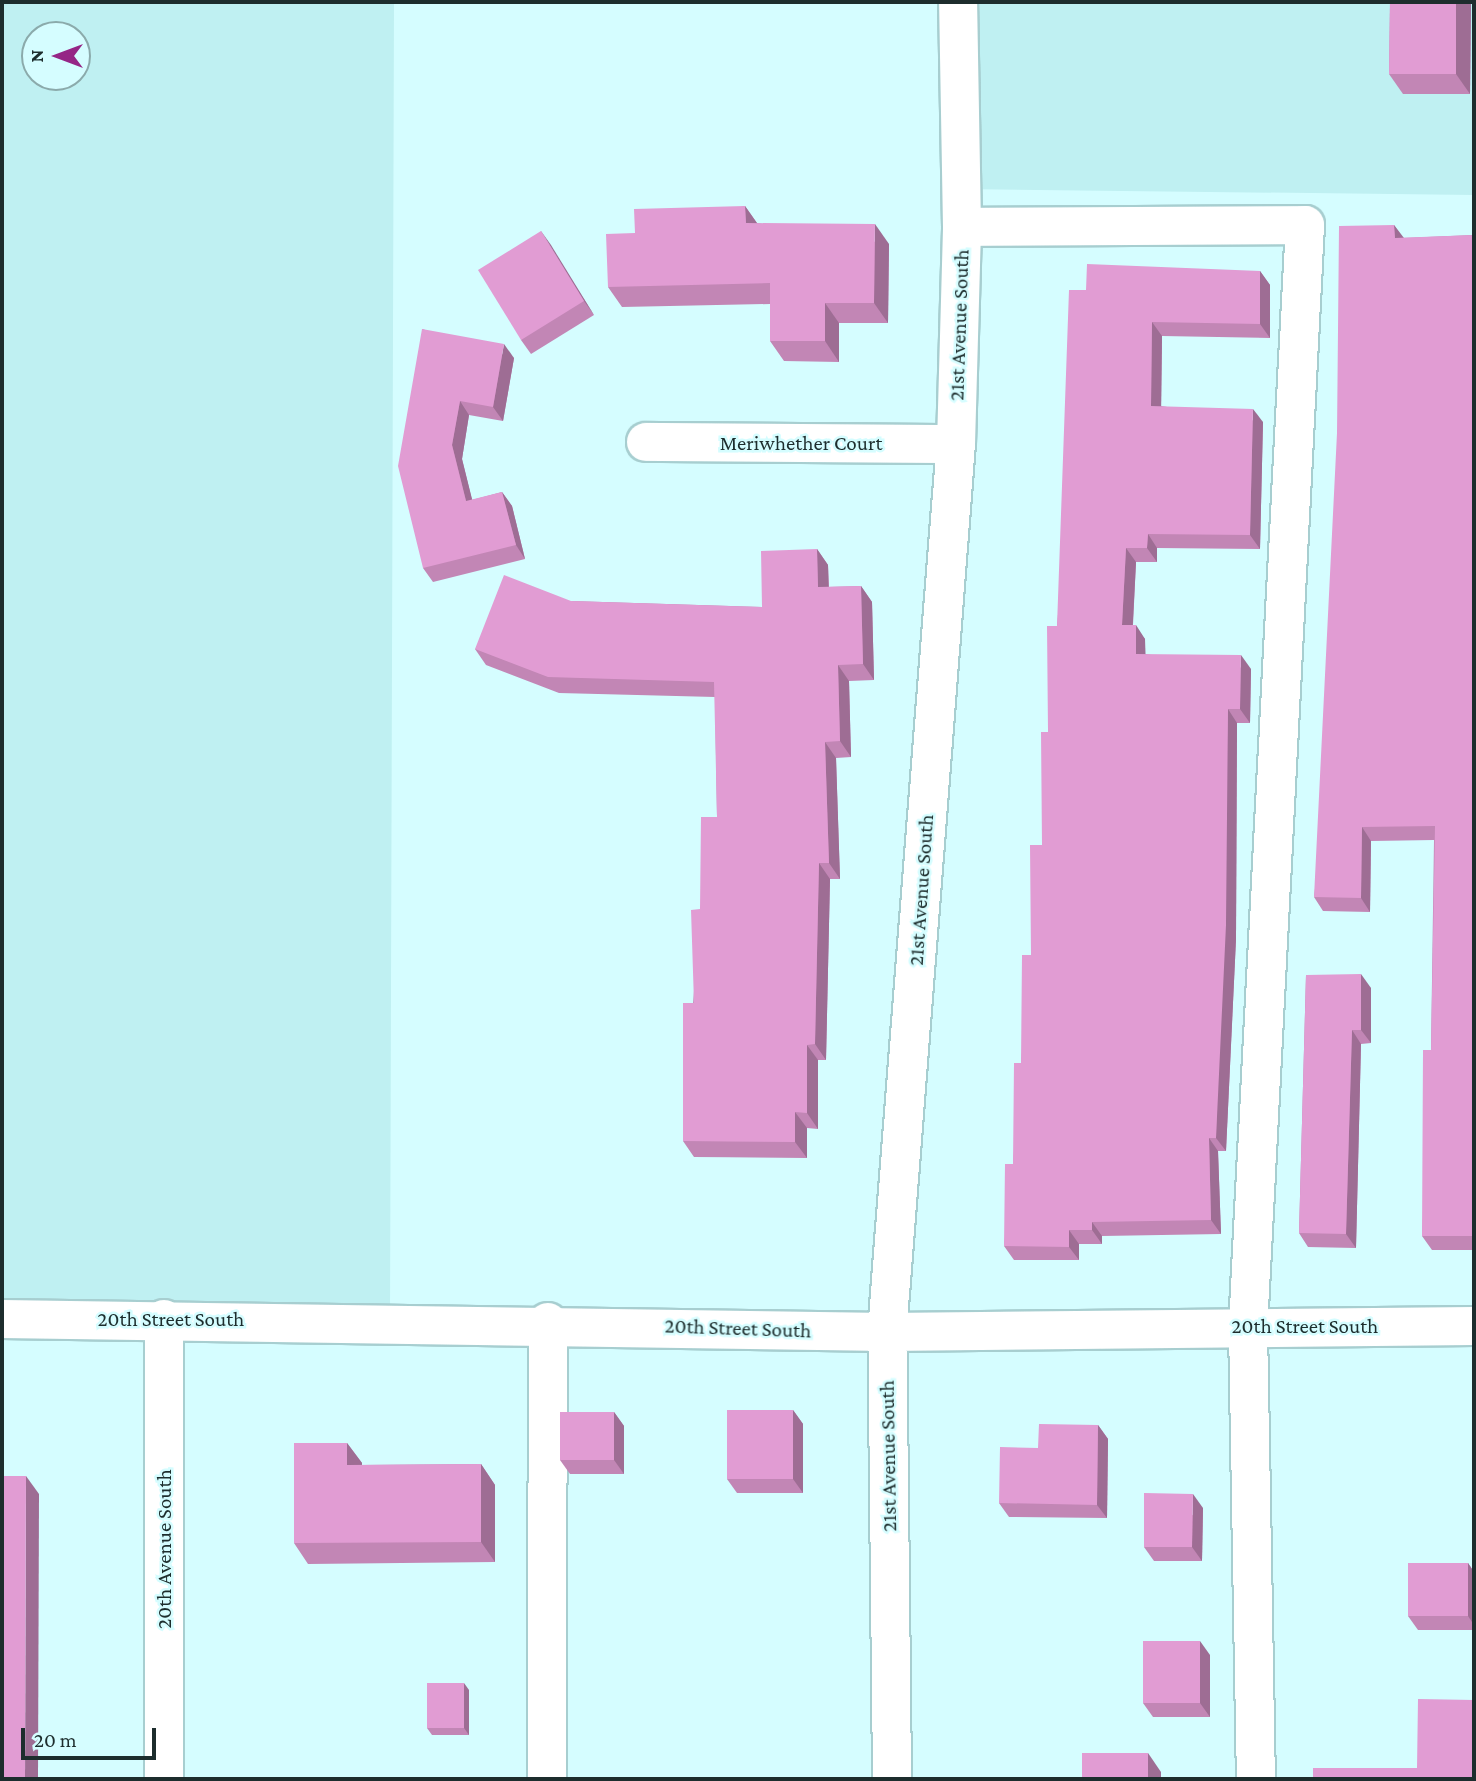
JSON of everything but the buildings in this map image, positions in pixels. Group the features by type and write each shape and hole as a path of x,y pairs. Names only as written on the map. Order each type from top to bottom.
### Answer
{"street":[{"name":"21st Avenue South","path":"892,1779 887,1332 956,444 962,227 958,2"},
{"path":"962,227 1305,225 1248,1326 1256,1779"},
{"name":"Meriwhether Court","path":"646,442 956,444"},
{"name":"20th Street South","path":"2,1319 548,1322 887,1332 1248,1326 1474,1326"},
{"name":"20th Avenue South","path":"164,1319 164,1779"},
{"path":"547,1779 548,1322"}],"shaded area":[{"path":"2,2 394,2 390,1320 2,1319"},
{"path":"958,2 1474,2 1474,195 959,189"}]}
